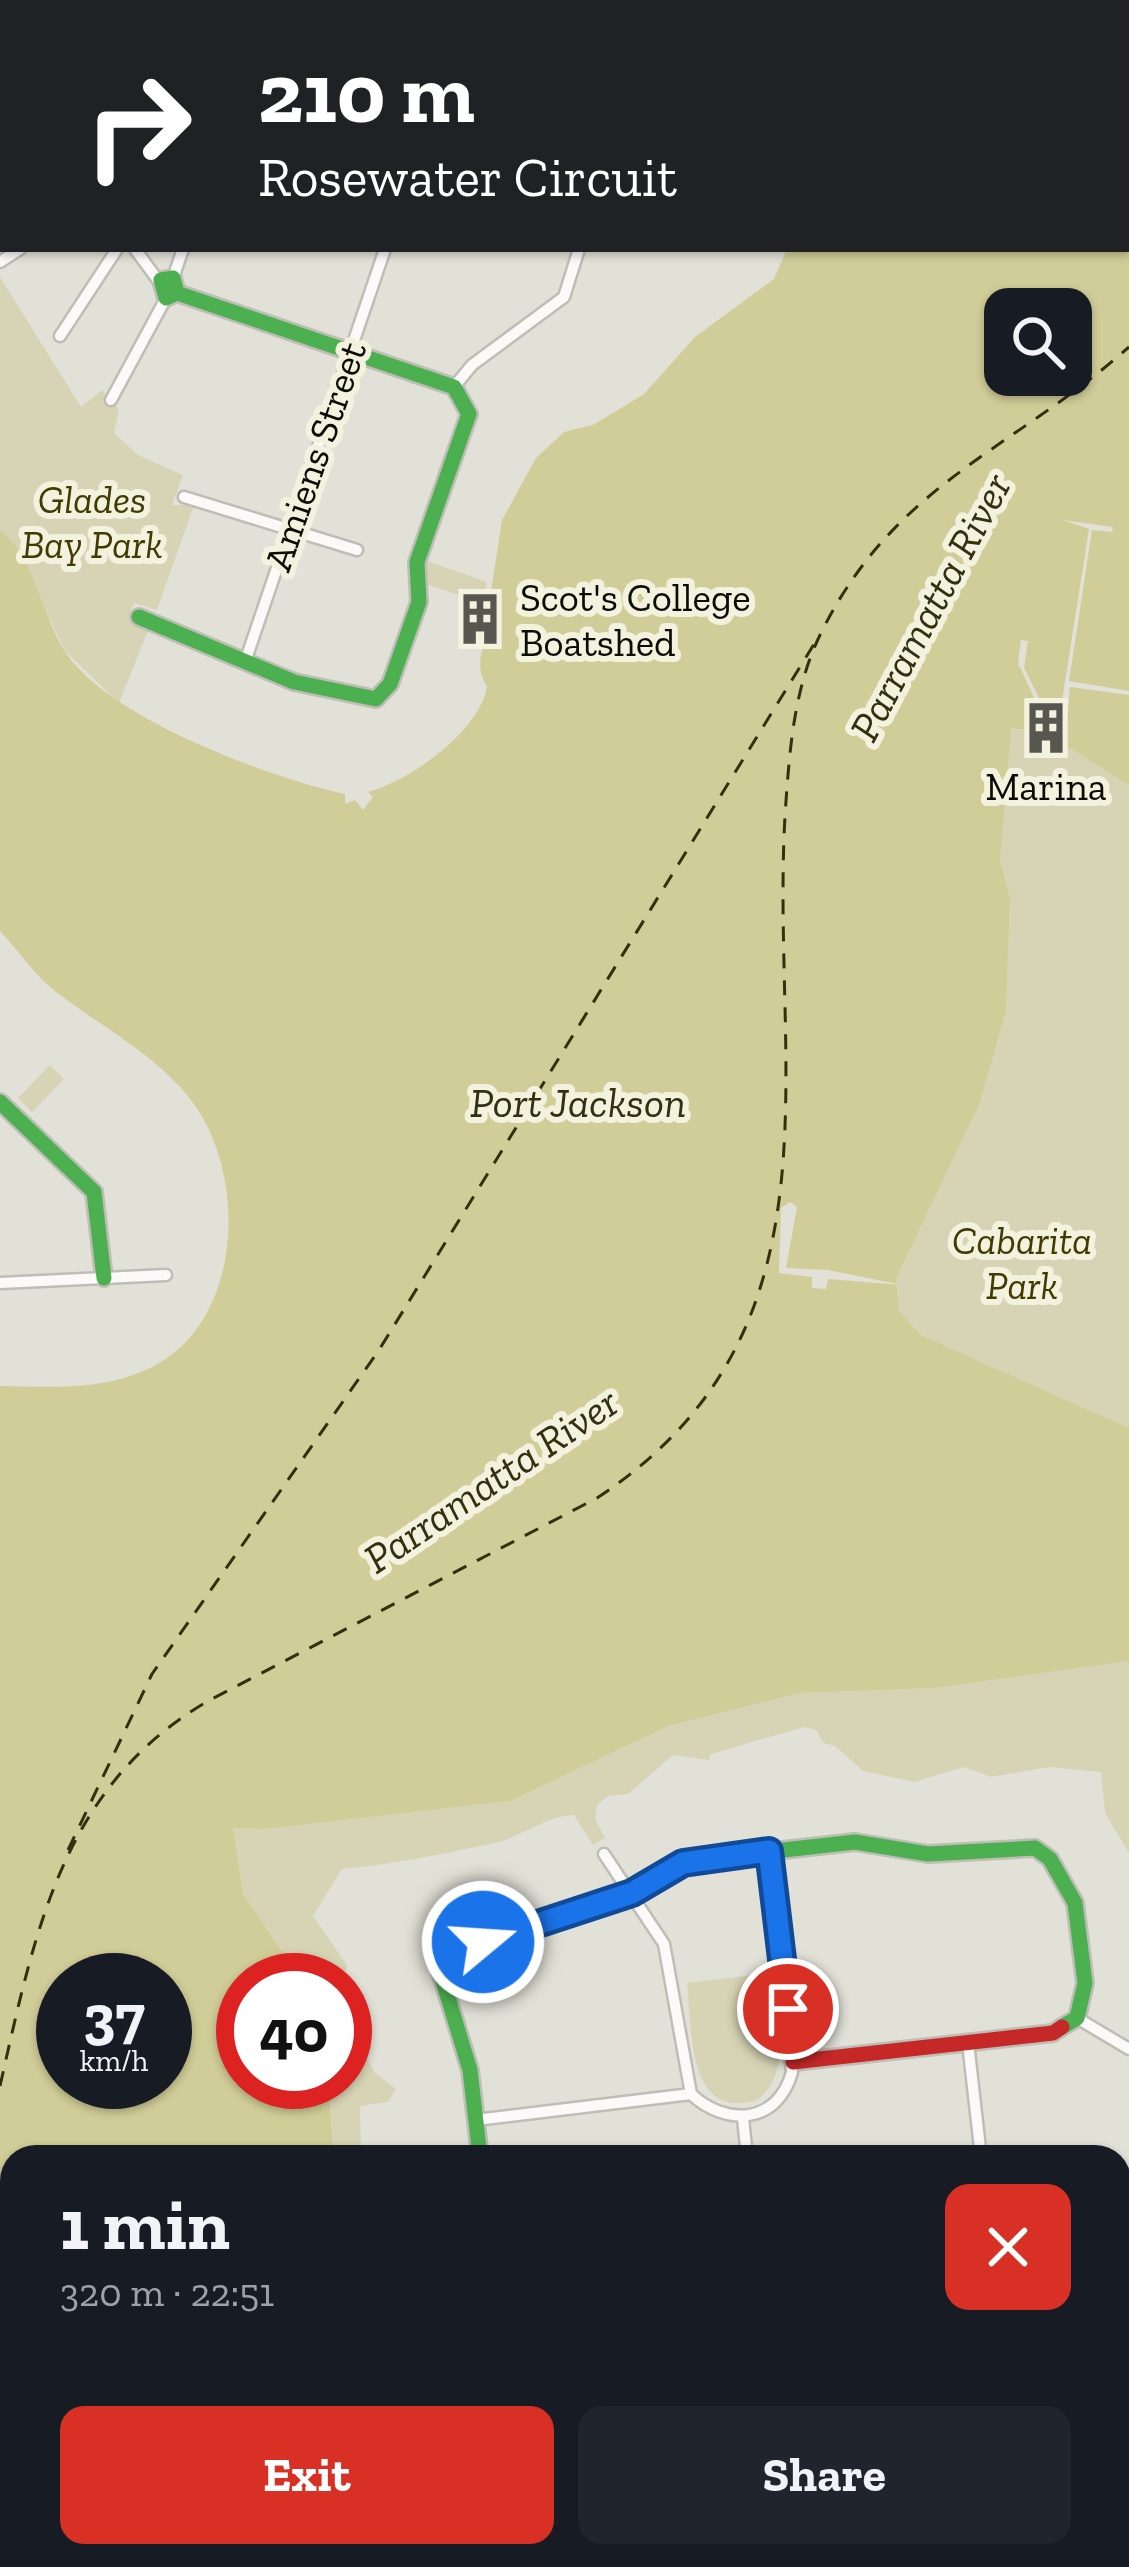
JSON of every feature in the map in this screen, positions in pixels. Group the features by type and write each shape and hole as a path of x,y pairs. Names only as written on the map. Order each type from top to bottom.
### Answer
{"street":[{"path":"60,336 115,252"},
{"path":"138,252 169,288 458,389 469,414 417,562 419,602 390,684 376,699 355,698 245,662 140,617"},
{"path":"111,400 169,288 182,252"},
{"name":"Amiens Street","path":"245,662 384,252"},
{"path":"458,389 472,364 564,297 578,252"},
{"path":"184,497 357,550"},
{"path":"0,1102 94,1192 104,1278"},
{"path":"0,1283 166,1275"},
{"path":"479,2145 466,2056 440,1975 443,1957 632,1893 683,1863 855,1842 928,1854 1035,1848 1050,1859 1075,1903 1086,1994 1077,2018 1054,2032 794,2062"},
{"path":"604,1854 668,1958 683,2071 692,2094 719,2114 743,2118 779,2099 794,2062 769,1851"},
{"path":"1077,2018 1129,2049"},
{"path":"968,2043 980,2145"},
{"path":"476,2120 692,2094"},
{"path":"743,2118 746,2145"}],"green space":[{"name":"Glades Bay Park","path":"0,277 81,407 102,390 119,410 114,433 138,455 183,475 172,505 194,505 157,610 134,603 130,612 135,625 149,628 119,703 65,651 14,545 0,530"},
{"path":"424,560 487,582 483,603 426,584"},
{"name":"Cabarita Park","path":"1010,728 1058,741 1129,785 1129,1428 921,1335 899,1311 896,1279 979,1105 1006,1012 1010,898 1000,860"},
{"path":"50,1065 64,1079 32,1112 18,1098"},
{"path":"1129,1661 1129,1853 1105,1813 1101,1772 1049,1767 991,1777 964,1767 914,1782 863,1771 835,1746 823,1743 816,1730 804,1727 711,1754 709,1760 673,1755 628,1794 608,1796 597,1805 595,1819 605,1838 593,1845 574,1815 494,1843 342,1869 313,1916 339,1953 283,1953 243,1894 233,1828 265,1829 511,1801 668,1726 800,1693 936,1688"},
{"path":"771,1973 780,2041 776,2074 757,2100 734,2103 717,2097 697,2067 687,1983"},
{"path":"372,2068 396,2089 388,2102 372,2104"},
{"path":"330,2109 360,2109 361,2145 333,2145"}],"water":[{"name":"Port Jackson","path":"786,252 1129,252 1129,785 1067,746 1034,731 1011,728 1000,860 1010,898 1006,1012 979,1105 896,1279 899,1311 921,1335 1129,1428 1129,1661 936,1688 800,1693 668,1726 511,1801 265,1829 233,1828 243,1894 283,1953 216,1953 216,2109 330,2109 333,2145 0,2145 0,1386 78,1386 115,1380 152,1367 182,1345 205,1316 220,1282 228,1205 222,1166 191,1100 145,1055 48,985 0,931 0,530 29,569 64,650 115,699 234,759 345,794 345,804 355,800 363,810 373,797 368,792 403,777 441,751 482,703 487,686 480,658 500,613 490,598 502,520 536,458 564,432 593,425 644,394 695,337 774,279"}],"pier":[{"path":"1063,520 1113,527 1112,532 1092,530 1069,681 1129,691 1129,695 1070,687 1065,745 1035,731 1034,697 1018,663 1021,640 1028,641 1024,668 1039,698 1062,701 1089,529"},
{"path":"790,1202 797,1207 786,1268 828,1270 902,1285 828,1279 826,1289 812,1288 812,1277 779,1273 781,1208"}],"ferry route":[{"path":"0,2086 27,1973 62,1868 87,1820 119,1775 159,1736 208,1701 597,1498 678,1430 733,1354 765,1271 781,1182 786,1090 786,801 795,716 812,653 851,582 920,504 1129,347"},
{"path":"68,1850 152,1674 379,1350 816,641"}],"traffic: fast":[{"path":"139,617 294,682 376,699 390,684 419,602 417,562 469,414 454,387 177,293 166,298 161,280 173,278 177,293"},
{"path":"0,1102 94,1192 104,1278"},
{"path":"479,2145 470,2070 439,1968 449,1953 632,1893 683,1863 702,1859 855,1842 928,1854 1035,1848 1050,1859 1075,1903 1085,1983 1077,2018 1062,2027"}],"traffic: jam":[{"path":"793,2062 1053,2033 1062,2027"}],"place":[{"name":"Scot's College Boatshed","path":"480,619"},
{"name":"Marina","path":"1046,728"}],"route":[{"path":"483,1942 632,1893 683,1863 769,1851 788,2009"}],"water label":[{"name":"Parramatta River","path":"930,607"},
{"name":"Parramatta River","path":"491,1480"}]}
